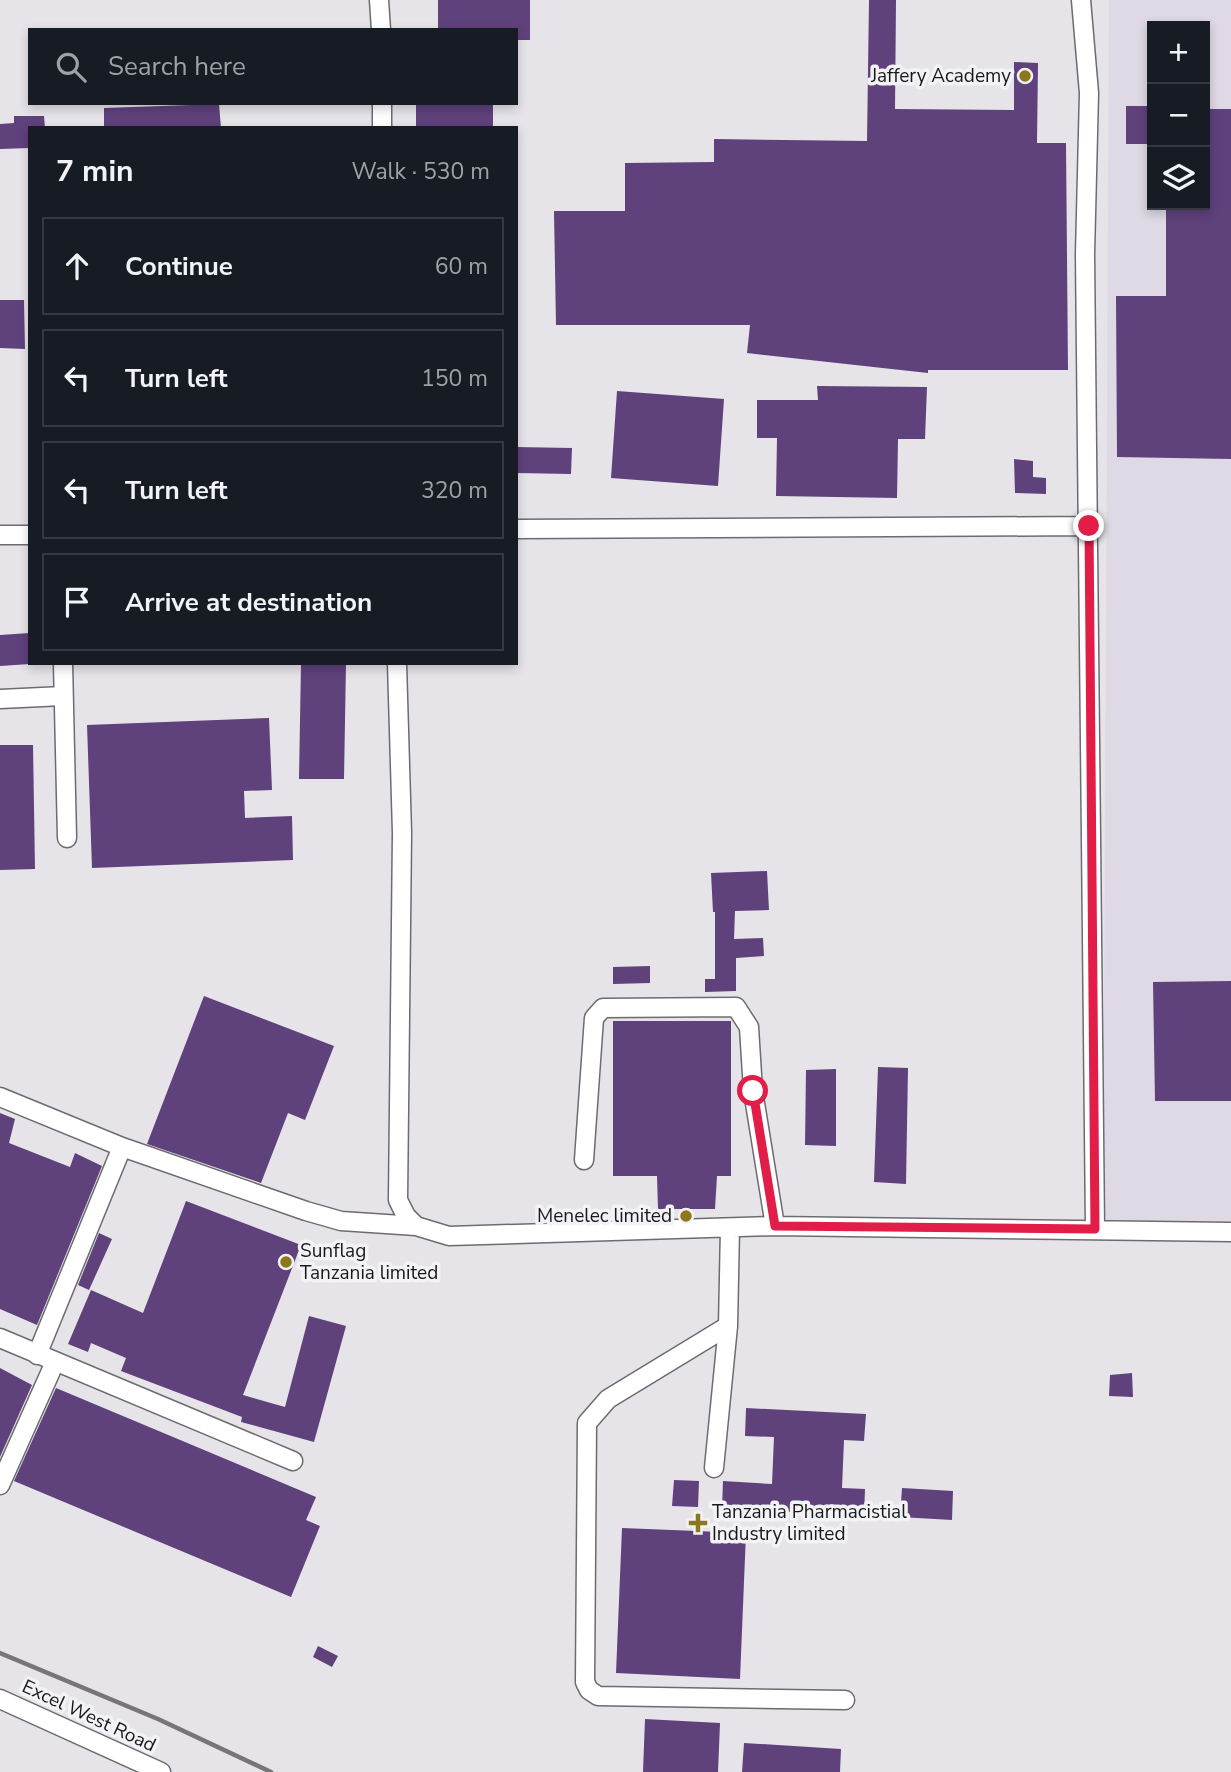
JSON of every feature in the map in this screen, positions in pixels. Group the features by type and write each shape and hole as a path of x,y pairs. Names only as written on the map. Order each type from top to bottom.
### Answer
{"street":[{"path":"379,0 380,28"},
{"path":"1081,0 1089,93 1085,254 1095,1229"},
{"path":"382,105 382,126"},
{"path":"518,529 1089,526"},
{"path":"0,535 28,534"},
{"path":"63,665 67,838"},
{"path":"397,665 402,833 398,1200 406,1216 416,1226"},
{"path":"0,699 63,696"},
{"path":"584,1160 594,1018 603,1008 736,1007 749,1027 754,1101 775,1226"},
{"path":"0,1097 122,1147 341,1222 416,1226 449,1236 775,1226 1231,1232"},
{"path":"37,1355 122,1147"},
{"path":"714,1468 728,1326 730,1228"},
{"path":"728,1326 608,1399 587,1423 584,1682 589,1690 598,1696 845,1700"},
{"path":"0,1338 293,1461"},
{"path":"0,1485 55,1362"},
{"name":"Excel West Road","path":"0,1699 160,1772"}],"shaded area":[{"path":"1109,0 1231,0 1231,1221 1103,1222"}],"building":[{"path":"438,0 530,0 530,40 518,40 518,28 438,28"},
{"path":"869,0 896,0 895,109 1014,110 1014,62 1038,63 1037,143 1066,143 1068,370 928,370 928,373 747,353 750,325 556,325 554,211 625,211 625,163 714,162 714,139 867,141"},
{"path":"219,105 221,126 104,126 104,108"},
{"path":"416,105 493,105 493,126 416,126"},
{"path":"1126,106 1147,106 1147,144 1126,144"},
{"path":"1210,109 1231,109 1231,459 1117,457 1116,296 1166,296 1166,210 1210,210"},
{"path":"14,116 44,116 45,126 28,126 28,148 0,149 0,124 14,123"},
{"path":"0,300 24,300 25,349 0,348"},
{"path":"817,386 927,387 925,439 898,439 897,498 776,496 777,438 757,438 757,400 818,400"},
{"path":"617,391 724,399 718,486 611,478"},
{"path":"518,447 572,448 571,474 518,473"},
{"path":"1014,459 1033,461 1033,477 1046,478 1046,494 1015,493"},
{"path":"28,633 28,664 0,666 0,635"},
{"path":"301,665 346,665 344,779 299,779"},
{"path":"269,718 272,790 244,791 245,818 292,816 293,860 92,868 87,725"},
{"path":"0,745 33,745 35,869 0,870"},
{"path":"767,871 769,910 735,911 734,939 763,938 764,956 736,958 736,991 705,992 705,979 715,979 715,912 711,873"},
{"path":"650,966 650,983 613,984 613,967"},
{"path":"1231,981 1231,1101 1155,1101 1153,982"},
{"path":"204,996 334,1046 305,1120 288,1113 261,1183 147,1144"},
{"path":"613,1021 731,1021 731,1176 717,1176 715,1209 658,1209 657,1176 613,1176"},
{"path":"878,1067 908,1068 906,1184 874,1182"},
{"path":"836,1069 836,1146 805,1145 806,1070"},
{"path":"0,1113 15,1119 9,1143 70,1167 75,1153 102,1166 37,1325 0,1309"},
{"path":"186,1201 301,1245 243,1395 285,1407 309,1316 346,1326 314,1442 241,1422 242,1417 121,1371 126,1358 91,1343 88,1352 68,1344 91,1290 143,1313"},
{"path":"99,1233 112,1239 89,1290 78,1285"},
{"path":"0,1368 32,1385 0,1457"},
{"path":"1132,1373 1133,1397 1109,1396 1110,1375"},
{"path":"56,1388 316,1497 306,1520 320,1526 291,1597 14,1481"},
{"path":"746,1408 866,1414 864,1441 844,1440 842,1488 865,1489 864,1516 722,1508 723,1481 772,1484 774,1437 745,1436"},
{"path":"674,1480 699,1481 698,1507 672,1506"},
{"path":"902,1488 953,1491 952,1520 900,1517"},
{"path":"622,1528 746,1533 740,1679 616,1673"},
{"path":"318,1646 338,1656 332,1667 313,1657"},
{"path":"645,1719 720,1723 718,1772 643,1772"},
{"path":"744,1743 841,1749 840,1772 742,1772"}],"railway":[{"path":"0,1653 158,1719 271,1772"}],"place":[{"name":"Jaffery Academy","path":"1025,76"},
{"name":"Menelec limited","path":"686,1216"},
{"name":"Sunflag Tanzania limited","path":"286,1262"},
{"name":"Tanzania Pharmacistial Industry limited","path":"698,1523"}],"route":[{"path":"753,1091 775,1226 1095,1229 1089,526"}]}
